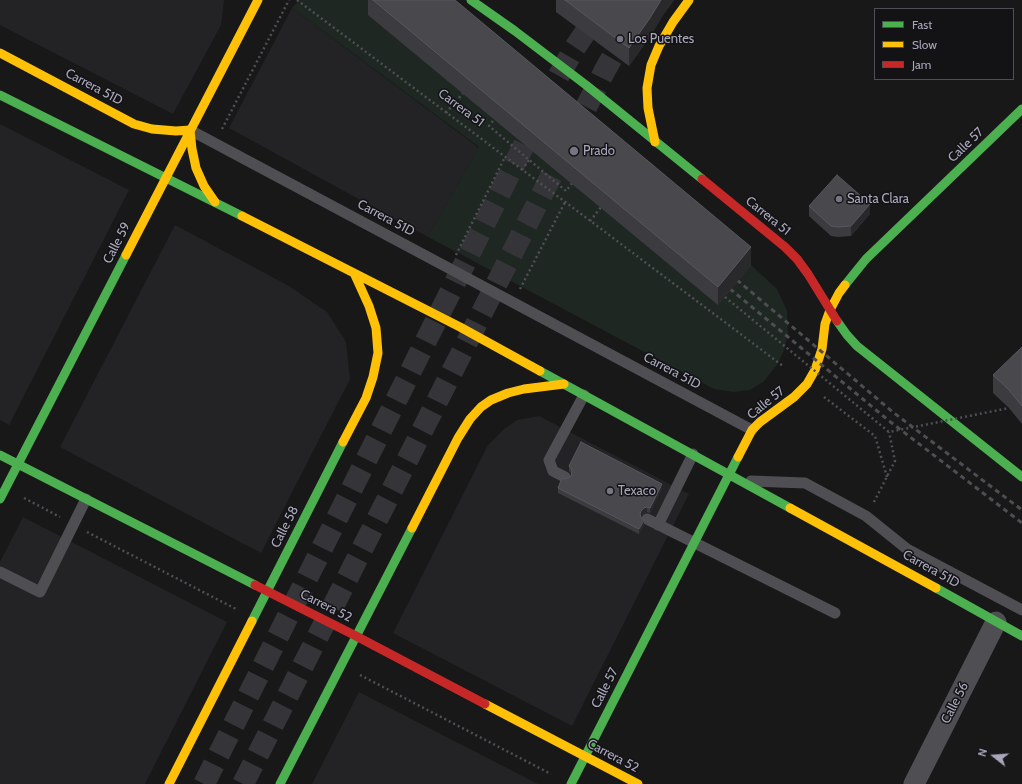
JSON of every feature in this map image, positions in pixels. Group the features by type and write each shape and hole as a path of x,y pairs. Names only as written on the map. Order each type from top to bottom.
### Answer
{"main road":[{"name":"Calle 59","path":"0,499 165,177 258,0"},
{"name":"Carrera 51","path":"471,0 492,11 514,30 586,85 785,247 797,259 847,335 860,349 1022,477"},
{"path":"655,142 648,108 647,88 651,64 659,46 673,22 689,0"},
{"name":"Carrera 51D","path":"0,54 134,124 152,129 176,131 190,130"},
{"name":"Carrera 51D","path":"0,95 215,202 460,327 1022,636"},
{"name":"Calle 57","path":"571,784 752,430 760,422 794,397 807,384 815,370 825,324 830,310 839,294 866,259 1022,109"},
{"path":"190,130 196,168 204,186 215,202"},
{"name":"Calle 58","path":"169,784 366,398 374,377 378,353 376,328 369,306 354,274"},
{"path":"280,784 458,438 470,418 491,400 508,393 524,389 564,384"},
{"name":"Carrera 52","path":"0,455 356,636 638,784"}],"street":[{"name":"Calle 56","path":"914,784 996,622"}],"lane":[{"name":"Carrera 51D","path":"190,130 752,430"},
{"path":"565,477 553,471 549,460 584,395"},
{"path":"658,525 693,454"},
{"name":"Carrera 51D","path":"742,481 805,483 866,516 906,549 1022,610"},
{"path":"0,572 40,592 86,499"},
{"path":"647,519 835,613"}],"path":[{"path":"222,129 289,0"},
{"name":"Carrera 51","path":"296,0 783,366"},
{"path":"446,113 466,89"},
{"path":"498,115 489,126 529,160 566,190 575,179"},
{"path":"456,255 505,157"},
{"path":"522,170 529,160"},
{"path":"520,290 565,202"},
{"path":"590,221 605,203"},
{"path":"725,297 889,432 895,461 866,516"},
{"path":"797,362 799,355"},
{"path":"820,394 875,436 887,477"},
{"path":"889,432 1009,408"},
{"path":"5,489 240,611"},
{"path":"356,674 556,776"}],"shaded area":[{"path":"0,0 224,0 221,25 173,114 0,25"},
{"path":"300,0 433,0 751,265 777,289 787,311 788,332 785,348 777,365 763,382 750,390 734,392 714,389 428,237 479,147 292,8"},
{"path":"292,8 479,148 428,237 229,128"},
{"path":"0,124 129,190 9,425 0,420"},
{"path":"175,225 289,286 327,312 346,342 350,379 261,553 60,447"},
{"path":"539,416 689,494 572,726 393,633 488,445 503,430 517,420"},
{"path":"23,517 227,622 145,784 0,784 0,562"},
{"path":"359,692 538,784 312,784"}],"building":[{"name":"Prado","path":"373,0 455,0 751,247 718,287"},
{"path":"565,0 661,0 629,48"},
{"name":"Santa Clara","path":"837,175 870,204 851,226 831,226 809,206"},
{"path":"1022,347 1022,406 1009,390 993,375"},
{"name":"Texaco","path":"581,442 662,484 650,508 644,508 641,511 641,518 644,520 639,529 558,488 562,478 565,479 571,476 572,471 569,466"}],"tunnel":[{"path":"204,784 558,77 574,49 607,0"},
{"path":"243,784 605,70 621,42 649,0"}],"railway":[{"path":"730,274 894,413 1022,510"},
{"path":"723,283 888,420 1022,523"}],"traffic: fast":[{"path":"471,0 515,31 586,85 702,179"},
{"path":"0,95 242,216"},
{"path":"845,285 866,259 1022,109"},
{"path":"0,499 126,255"},
{"path":"837,321 857,346 1022,477"},
{"path":"540,371 790,508"},
{"path":"252,621 343,442"},
{"path":"0,455 255,585"},
{"path":"571,784 738,457"},
{"path":"280,784 412,528"},
{"path":"936,588 1022,636"}],"traffic: slow":[{"path":"126,255 258,0"},
{"path":"655,142 648,108 647,88 651,65 659,46 673,22 689,0"},
{"path":"0,53 134,124 152,129 176,131 190,130 196,168 204,186 215,202"},
{"path":"242,216 460,327 540,371"},
{"path":"343,442 366,398 373,377 378,353 376,328 369,306 354,273"},
{"path":"738,457 752,430 760,422 794,397 807,384 815,370 822,349 825,324 830,310 845,285"},
{"path":"412,528 458,438 470,419 481,407 491,400 508,393 524,389 564,384"},
{"path":"790,508 936,588"},
{"path":"169,784 252,621"},
{"path":"485,704 638,784"}],"traffic: jam":[{"path":"702,179 785,247 797,259 837,321"},
{"path":"255,585 485,704"}],"place":[{"name":"Los Puentes","path":"620,39"},
{"name":"Prado","path":"574,151"},
{"name":"Santa Clara","path":"839,199"},
{"name":"Texaco","path":"610,491"}]}
